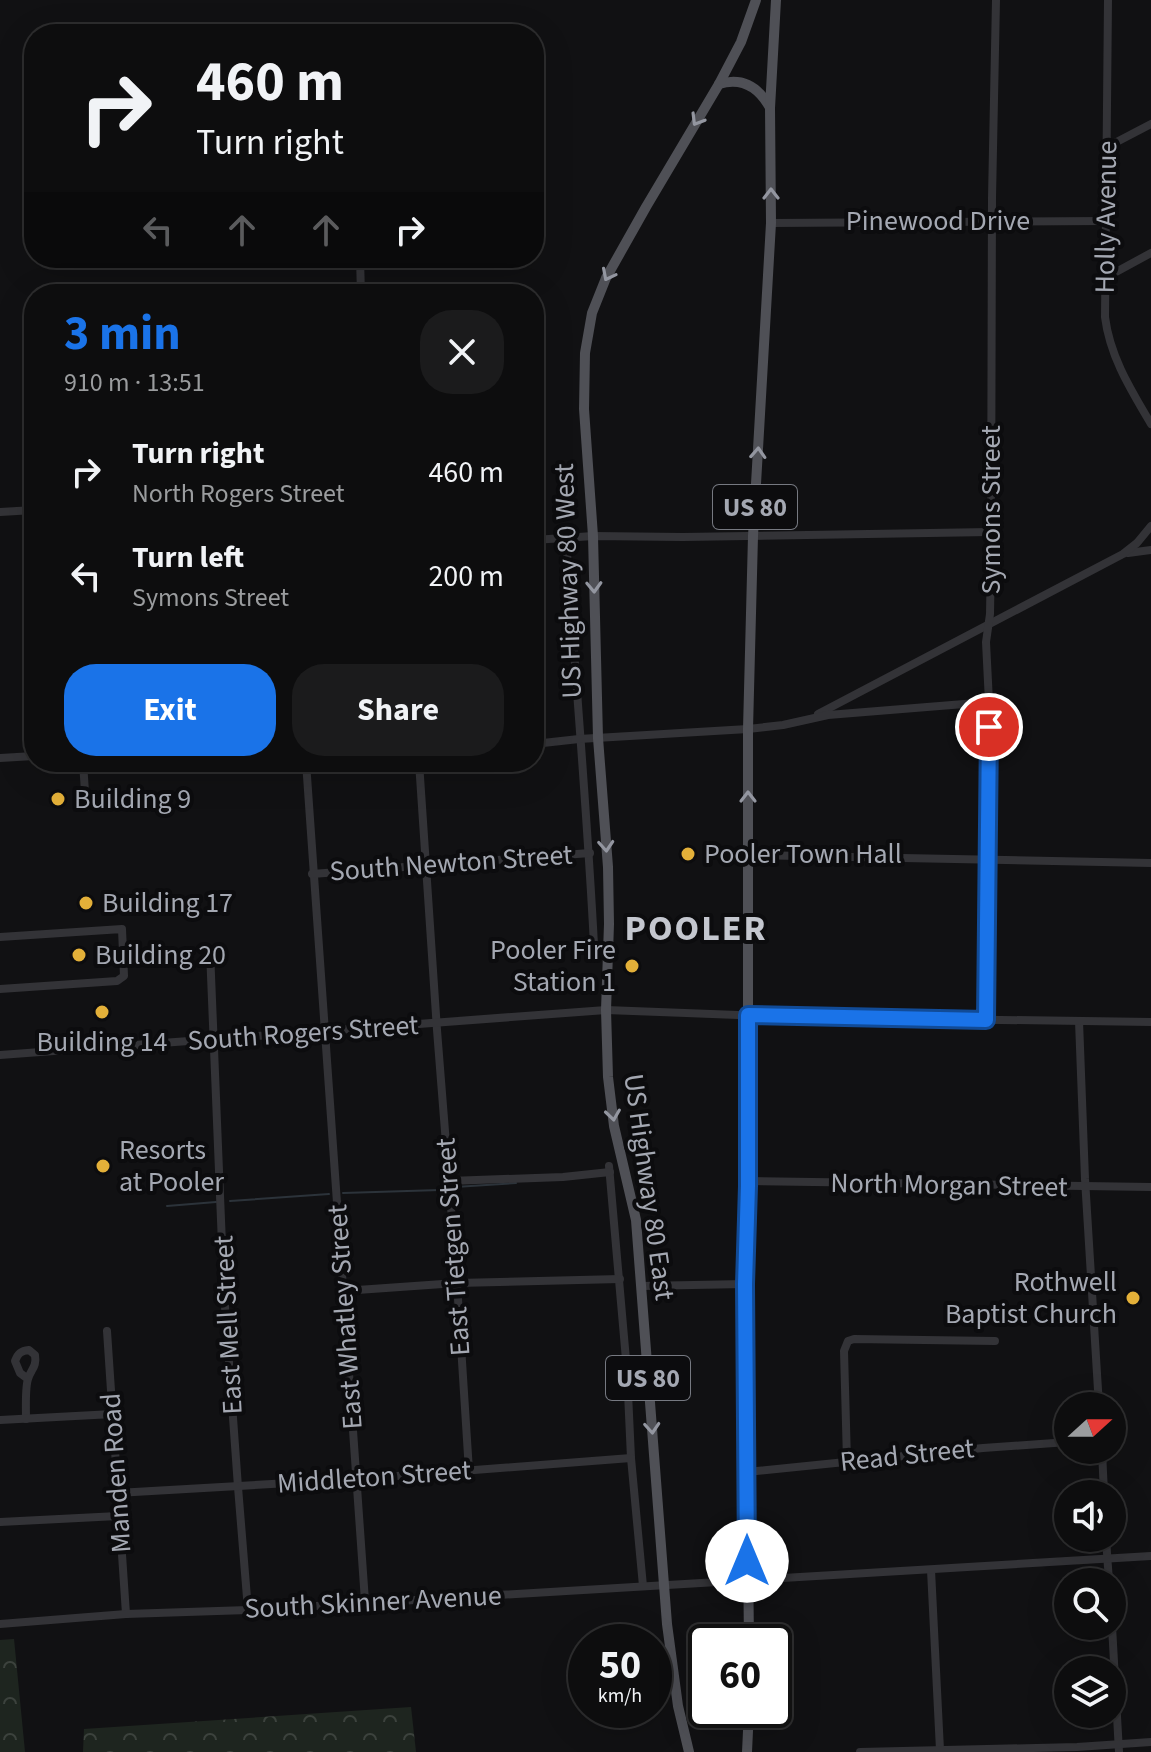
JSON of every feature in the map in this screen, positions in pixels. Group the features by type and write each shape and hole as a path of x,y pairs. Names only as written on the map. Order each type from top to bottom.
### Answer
{"main road":[{"name":"US Highway 80 West","path":"606,1010 608,867 598,738 593,536 584,409 585,353 592,313 606,278 719,84 741,42 756,0"},
{"name":"US 80","path":"748,1624 745,1284 748,1181 748,729 753,536 771,223 770,108 776,0"},
{"path":"719,84 736,81 752,86 770,108"},
{"name":"US Highway 80 East","path":"606,1010 608,1077 614,1126 636,1220 664,1586 678,1706 689,1750"},
{"path":"747,1752 748,1728"}],"street":[{"name":"Symons Street","path":"986,1020 989,702 986,642 990,614 996,0"},
{"name":"Holly Avenue","path":"1108,0 1105,317 1111,344 1127,382 1151,424"},
{"path":"1107,147 1151,124"},
{"name":"Pinewood Drive","path":"771,223 1106,221"},
{"path":"1105,278 1151,253"},
{"path":"0,512 24,511"},
{"path":"803,720 1123,554 1151,526"},
{"path":"544,539 593,536 990,532"},
{"path":"566,538 594,945"},
{"path":"1123,554 1150,549"},
{"path":"544,743 748,729 834,714 989,702"},
{"path":"0,758 24,757"},
{"path":"84,772 86,807"},
{"name":"East Whatley Street","path":"307,772 365,1601"},
{"name":"East Tietgen Street","path":"420,772 469,1471"},
{"name":"South Newton Street","path":"312,874 590,853"},
{"path":"748,855 1151,863"},
{"path":"0,937 122,929 124,976 117,981 0,989"},
{"name":"East Mell Street","path":"210,951 224,1286 248,1610"},
{"name":"South Rogers Street","path":"0,1055 606,1010 1151,1022"},
{"path":"1079,1021 1098,1392"},
{"path":"449,1181 563,1177 610,1169 643,1586"},
{"name":"North Morgan Street","path":"748,1181 1151,1187"},
{"path":"343,1291 457,1283 620,1279"},
{"path":"641,1286 745,1284"},
{"name":"Manden Road","path":"107,1331 126,1614"},
{"path":"847,1461 844,1351 848,1341 995,1341"},
{"path":"26,1419 28,1379"},
{"path":"0,1420 113,1414"},
{"name":"Read Street","path":"747,1472 1054,1443"},
{"name":"Middleton Street","path":"117,1493 358,1479 631,1458"},
{"path":"0,1522 118,1516"},
{"path":"1107,1552 1108,1568"},
{"name":"South Skinner Avenue","path":"0,1624 126,1614 248,1610 1151,1556"},
{"path":"931,1570 940,1750"},
{"path":"1113,1640 1118,1748"},
{"path":"860,1752 1118,1748 1151,1742"}],"green space":[{"path":"14,1639 25,1752 0,1752 0,1640"},
{"path":"411,1707 416,1752 83,1752 84,1729"}],"waterway":[{"path":"455,1187 516,1183"},
{"path":"343,1193 440,1190"},
{"path":"230,1201 329,1194"},
{"path":"167,1206 216,1202"}],"place":[{"name":"Building 9","path":"58,799"},
{"name":"Pooler Town Hall","path":"688,854"},
{"name":"Building 17","path":"86,903"},
{"name":"Building 20","path":"79,955"},
{"name":"Pooler Fire Station 1","path":"632,966"},
{"name":"Building 14","path":"102,1012"},
{"name":"Resorts at Pooler","path":"103,1166"},
{"name":"Rothwell Baptist Church","path":"1133,1298"}],"district":[{"name":"POOLER","path":"696,928"}],"route":[{"path":"747,1561 745,1284 748,1015 986,1020 989,727"}]}
